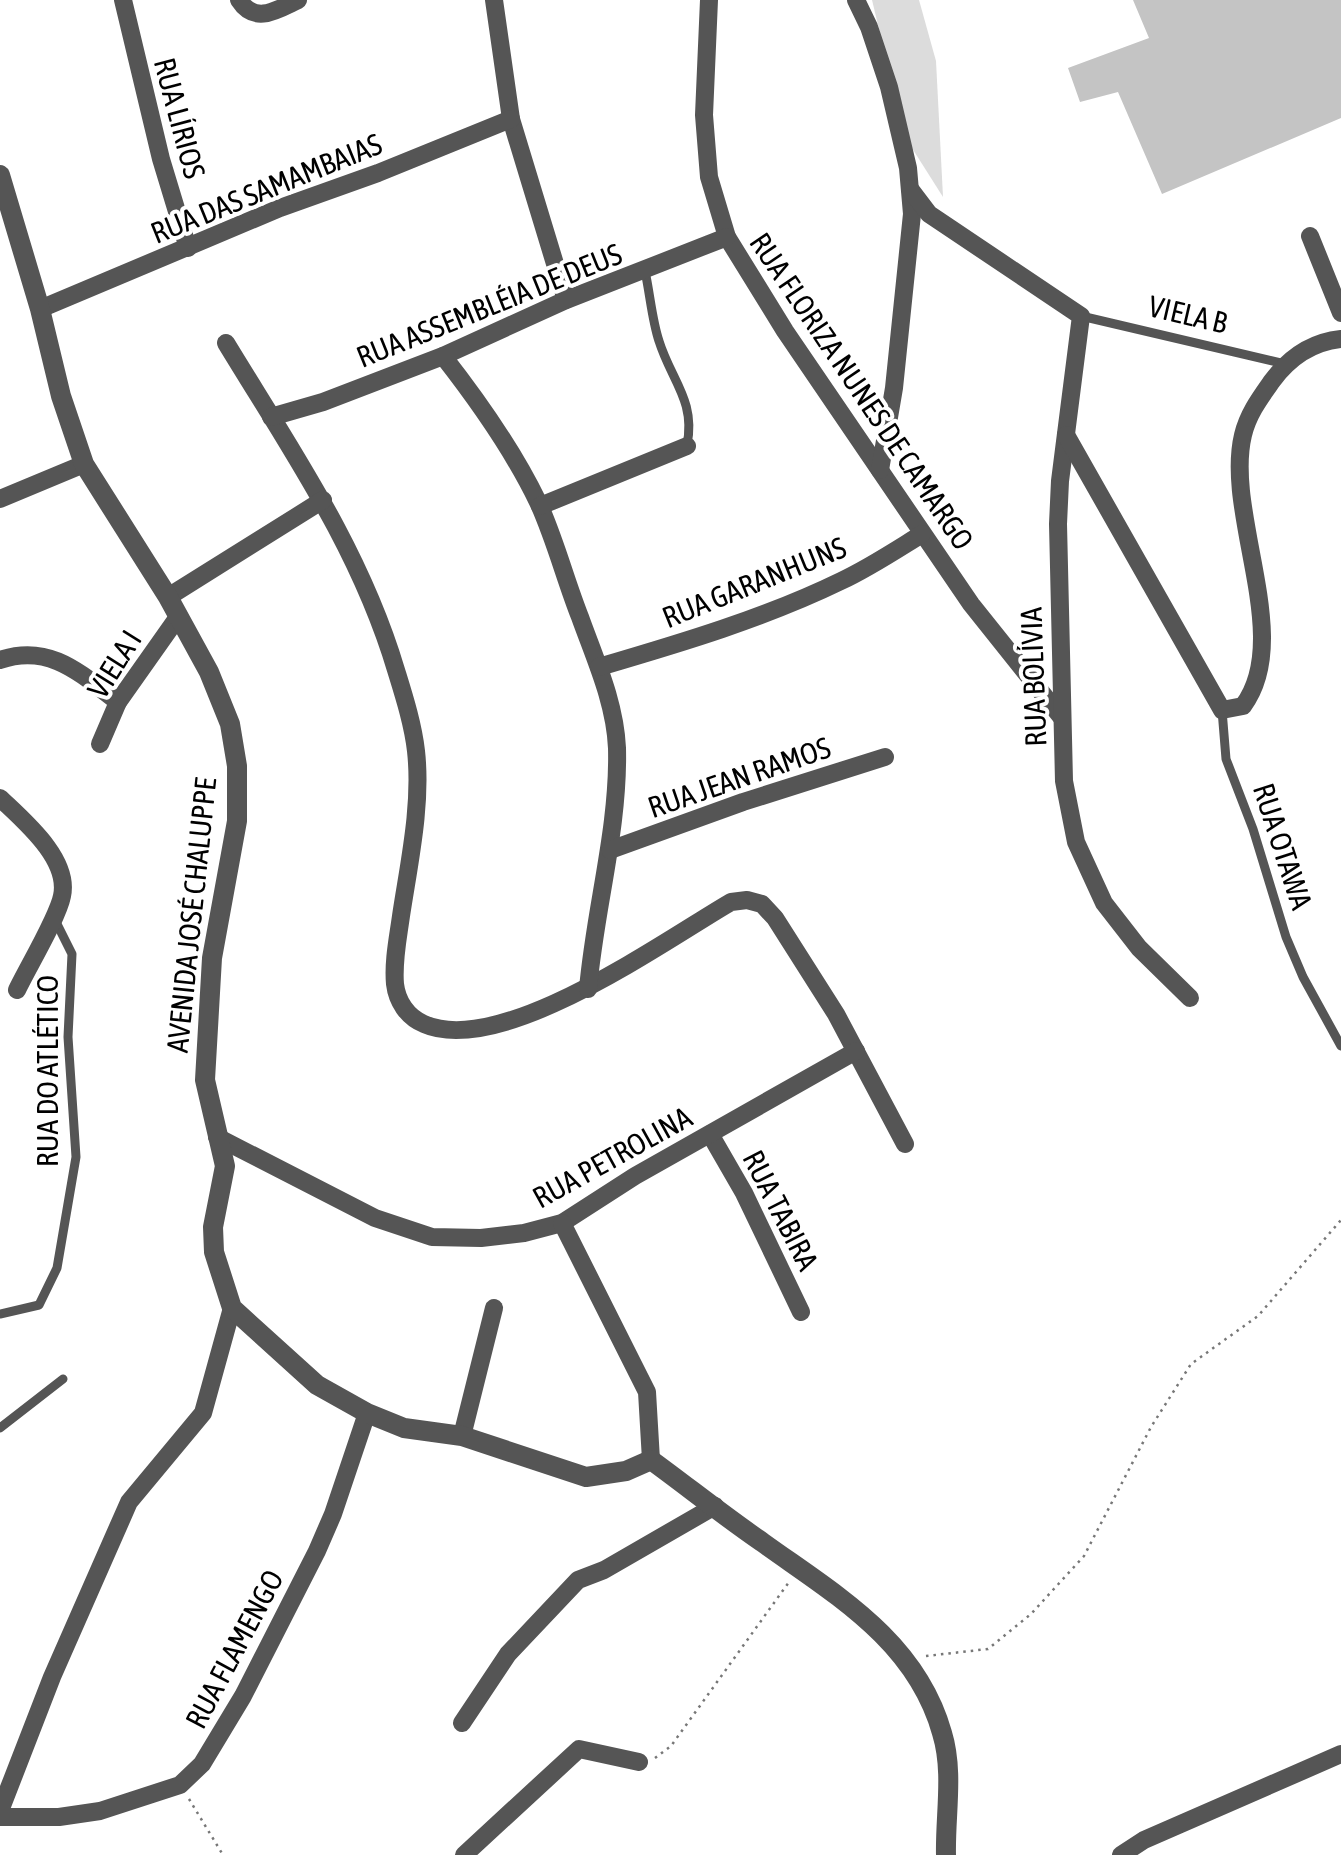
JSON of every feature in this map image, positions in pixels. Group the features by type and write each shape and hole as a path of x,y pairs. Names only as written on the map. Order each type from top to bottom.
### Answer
{"street":[{"name":"RUA LÍRIOS","path":"123,0 188,248"},
{"path":"239,0 250,13 261,15 298,0"},
{"path":"494,0 511,119 566,300"},
{"name":"RUA FLORIZA NUNES DE CAMARGO","path":"709,0 705,48 706,146 709,176 726,238 922,534 971,604 1062,718"},
{"path":"856,0 870,27 889,87 912,214 894,388 880,470"},
{"name":"RUA DAS SAMAMBAIAS","path":"40,309 280,208 511,119"},
{"name":"AVENIDA JOSÉ CHALUPPE","path":"0,175 8,219 40,309 84,464 168,597 208,672 230,724 237,821 212,958 206,1080 225,1166 213,1227 214,1252 232,1308"},
{"path":"910,189 929,214 1080,316"},
{"path":"1310,236 1341,313"},
{"name":"RUA ASSEMBLÉIA DE DEUS","path":"271,417 443,356 566,300 726,238"},
{"name":"RUA BOLÍVIA","path":"1080,316 1058,524 1064,781 1076,842 1104,903 1139,948 1190,998"},
{"path":"1066,435 1222,710 1242,706 1254,691 1261,619 1240,479 1242,437 1252,409 1284,364 1321,341 1341,338"},
{"path":"226,343 323,500 366,584 395,666 416,751 416,800 395,955 395,986 402,1008 422,1024 450,1030 486,1027 536,1012 588,989 731,902 748,900 762,904 776,918 812,972 906,1144"},
{"path":"443,356 478,400 540,506 599,667 616,737 610,850 593,931 588,989"},
{"path":"540,506 687,446"},
{"path":"0,499 84,464"},
{"path":"168,597 323,500"},
{"name":"RUA GARANHUNS","path":"599,667 802,599 846,579 922,534"},
{"name":"VIELA I","path":"100,744 118,702 178,617"},
{"path":"0,660 22,653 43,654 118,702"},
{"name":"RUA JEAN RAMOS","path":"610,850 885,757"},
{"path":"0,798 44,845 62,874 62,897 16,990"},
{"name":"RUA PETROLINA","path":"217,1137 375,1218 432,1237 524,1234 562,1223 635,1176 856,1051"},
{"name":"RUA TABIRA","path":"710,1134 744,1193 801,1312"},
{"path":"562,1223 646,1392 651,1460"},
{"path":"180,1786 100,1812 60,1817 0,1814 52,1677 130,1502 203,1413 232,1308 317,1385 404,1428 462,1436 586,1477 626,1470 651,1460"},
{"path":"462,1436 494,1308"},
{"name":"RUA FLAMENGO","path":"180,1786 219,1740 317,1551 367,1413"},
{"path":"651,1460 845,1599 872,1621 891,1646 928,1698 942,1731 948,1758 946,1855"},
{"path":"462,1723 508,1654 578,1580 604,1570 715,1506"},
{"path":"464,1855 579,1749 638,1762"},
{"path":"1120,1855 1144,1840 1341,1754"}],"lane":[{"path":"645,271 658,340 689,409 687,446"},
{"name":"VIELA B","path":"1080,316 1284,364"},
{"name":"RUA OTAWA","path":"1222,710 1226,759 1253,829 1286,938 1302,977 1341,1046"},
{"name":"RUA DO ATLÉTICO","path":"0,1314 39,1305 57,1268 76,1157 68,1037 72,954 53,916"},
{"path":"0,1428 63,1379"}],"path":[{"path":"891,1646 930,1657 988,1648 1031,1614 1084,1556 1151,1427 1191,1364 1258,1316 1341,1220"},
{"path":"638,1762 654,1759 671,1746 798,1568"},
{"path":"180,1786 223,1855"}],"shaded area":[{"path":"872,0 919,0 936,61 943,197 905,137"}],"building":[{"path":"1133,0 1341,0 1341,118 1162,194 1118,92 1080,102 1068,68 1149,38"}]}
